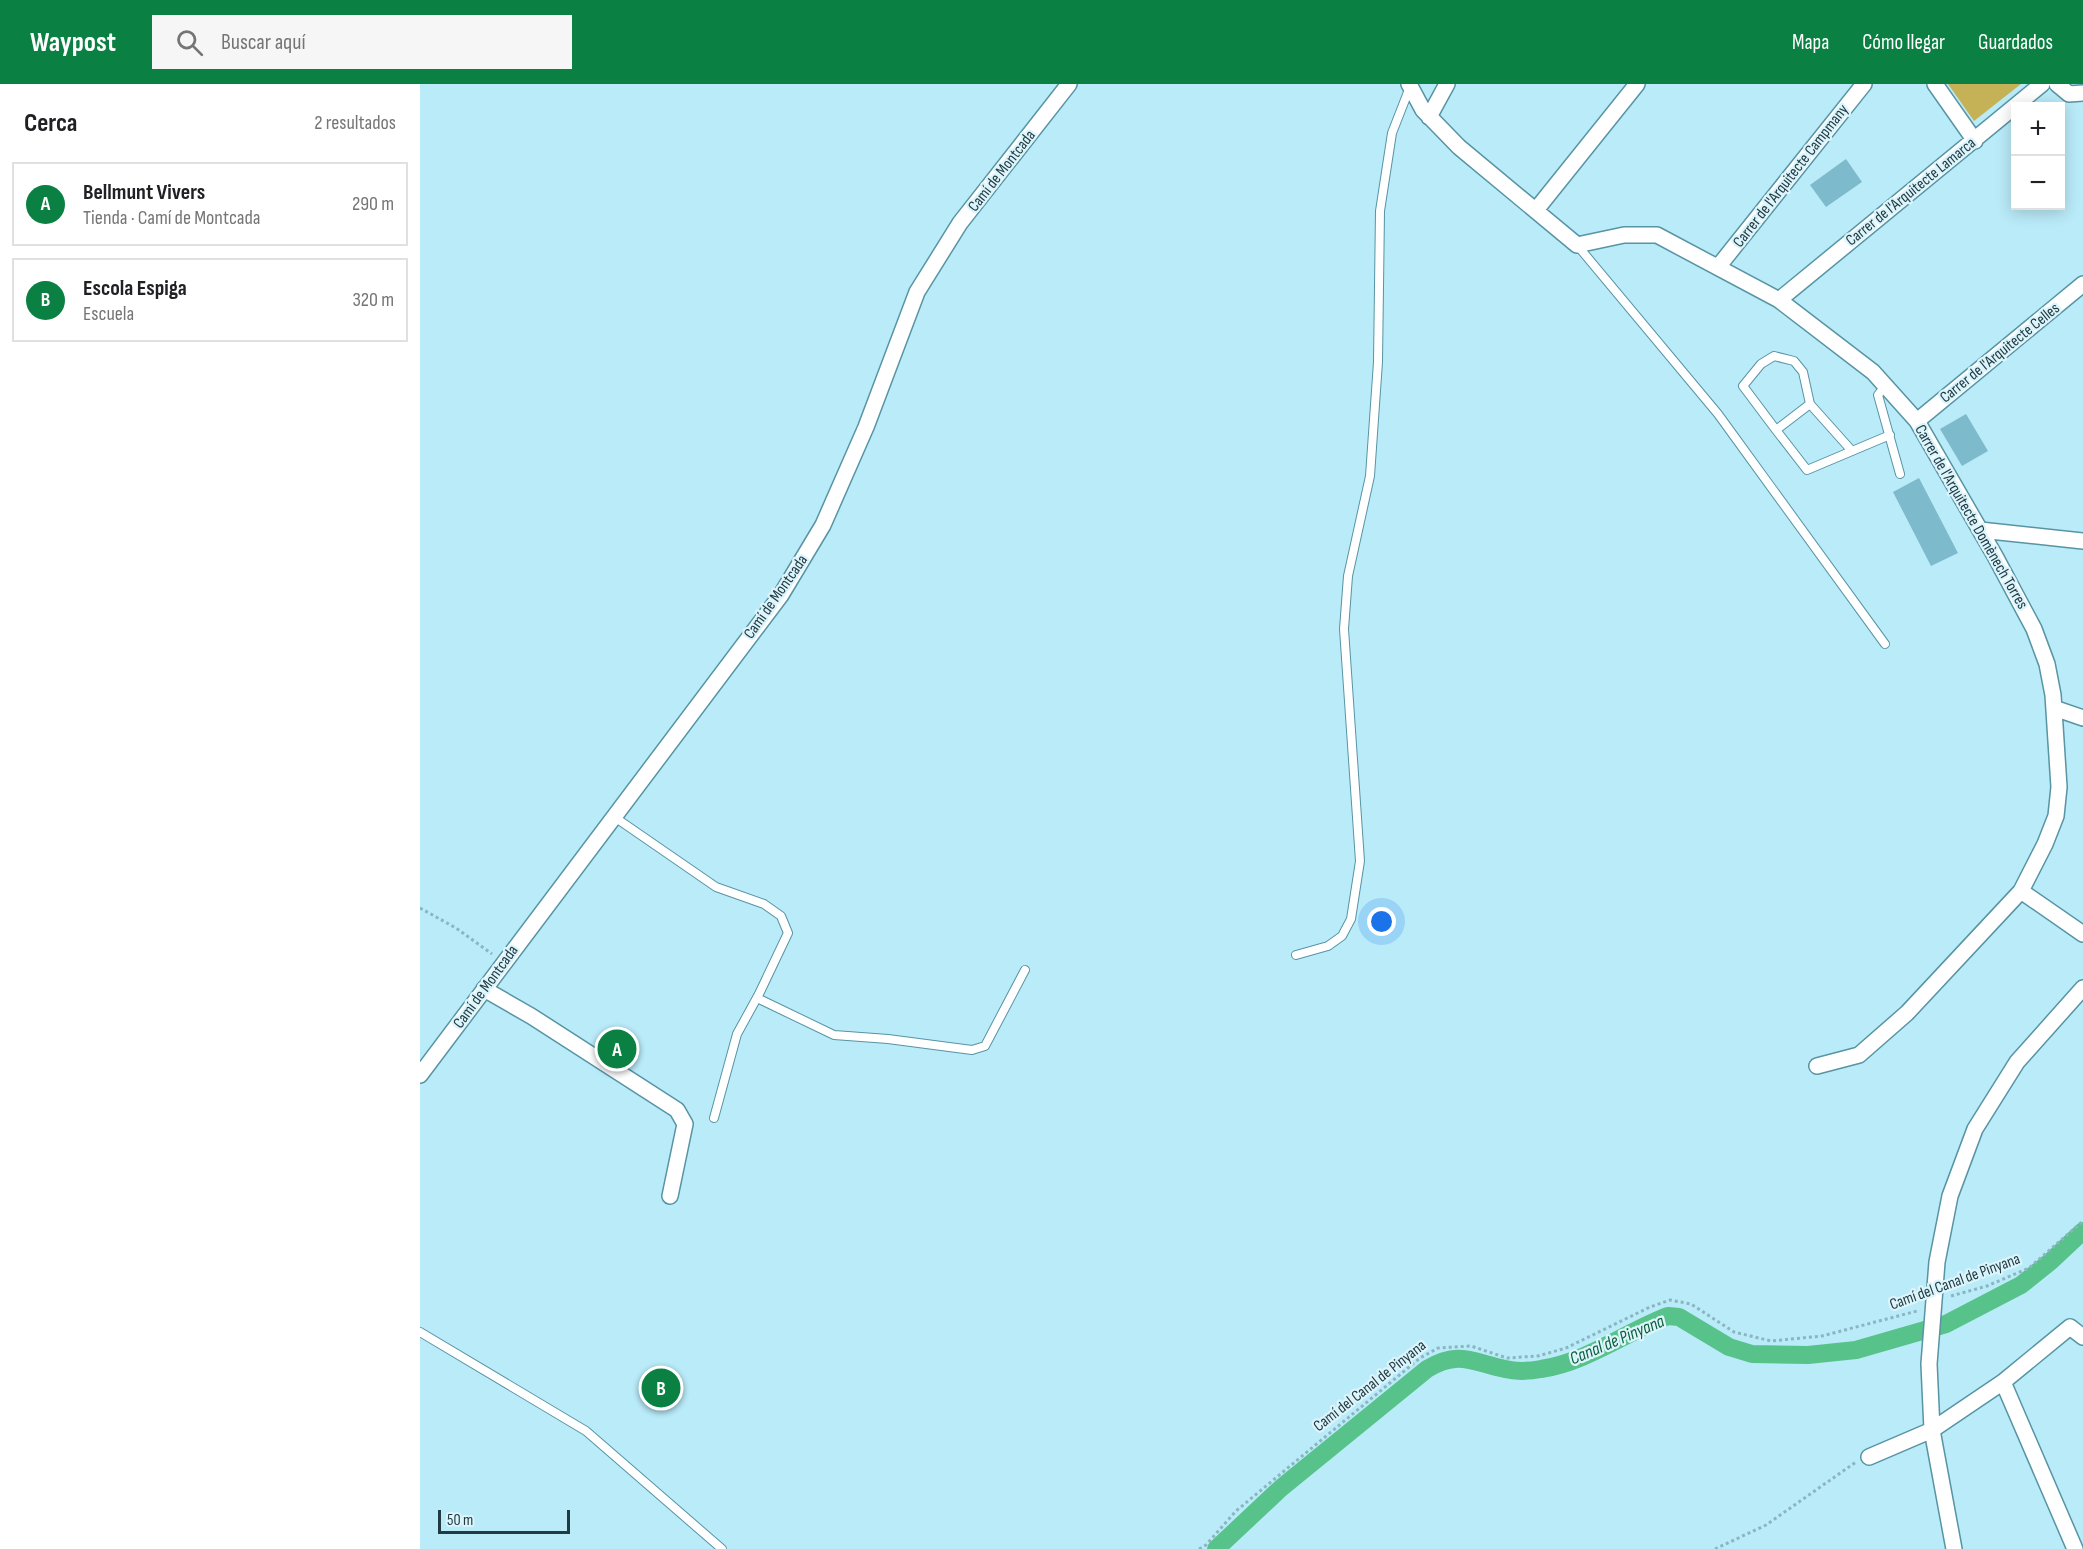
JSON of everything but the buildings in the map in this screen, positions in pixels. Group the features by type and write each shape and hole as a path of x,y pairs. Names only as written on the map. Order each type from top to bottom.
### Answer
{"street":[{"name":"Camí de Montcada","path":"420,1075 781,595 823,525 866,427 917,292 960,223 1069,84"},
{"path":"1430,117 1447,84"},
{"path":"1536,210 1637,84"},
{"name":"Carrer de l'Arquitecte Campmany","path":"1718,267 1864,84"},
{"path":"1935,84 1975,141"},
{"name":"Carrer de l'Arquitecte Lamarca","path":"1779,300 2042,84"},
{"path":"2057,84 2069,93 2083,93"},
{"path":"1409,86 1423,110 1459,147 1578,245"},
{"name":"Carrer de l'Arquitecte Domènech Torres","path":"1578,245 1624,235 1657,235 1779,300 1873,372 1917,421 2034,629 2047,664 2054,708 2060,788 2056,816 2045,844 2021,891 1907,1013 1859,1055 1817,1066"},
{"name":"Carrer de l'Arquitecte Celles","path":"1917,421 2083,284"},
{"path":"1980,530 2083,541"},
{"path":"2054,708 2083,718"},
{"path":"2021,891 2083,934"},
{"path":"1954,1549 1932,1430 1929,1364 1937,1262 1950,1196 1975,1129 2017,1062 2083,988"},
{"path":"484,989 581,1047 677,1110 685,1124 670,1196"},
{"path":"1869,1457 1932,1430 2002,1382 2070,1327 2083,1337"},
{"path":"2002,1382 2075,1549"}],"lane":[{"path":"1296,955 1328,946 1342,936 1351,919 1360,861 1344,628 1348,576 1370,476 1378,362 1380,212 1392,133 1409,86"},
{"path":"1578,245 1718,414 1885,644"},
{"path":"1852,451 1810,404 1803,372 1794,361 1774,356 1761,364 1743,386 1807,470 1890,435"},
{"path":"1886,386 1878,395 1900,474"},
{"path":"1776,430 1810,404"},
{"path":"613,816 716,887 764,904 781,916 788,933 757,998 736,1034 714,1118"},
{"path":"757,998 834,1035 888,1039 972,1050 985,1046 1025,970"},
{"path":"420,1332 586,1431 722,1549"}],"path":[{"path":"420,908 456,928 504,962"},
{"name":"Camí del Canal de Pinyana","path":"1199,1549 1206,1545 1236,1511 1284,1470 1420,1358 1438,1348 1471,1346 1507,1358 1538,1356 1566,1348 1650,1307 1670,1300 1691,1304 1734,1332 1771,1341 1822,1336 1932,1309 2030,1268 2083,1221"},
{"path":"1714,1549 1766,1525 1852,1463 1869,1457"}],"shaded area":[{"path":"1948,84 2021,84 1974,121"}],"waterway":[{"name":"Canal de Pinyana","path":"1216,1549 1281,1488 1427,1369 1438,1363 1466,1359 1514,1371 1557,1366 1590,1354 1668,1316 1679,1317 1729,1347 1752,1354 1808,1355 1856,1350 1946,1324 2021,1285 2083,1231"}],"place":[{"name":"Bellmunt Vivers","path":"617,1049"},
{"name":"Escola Espiga","path":"661,1388"}]}
